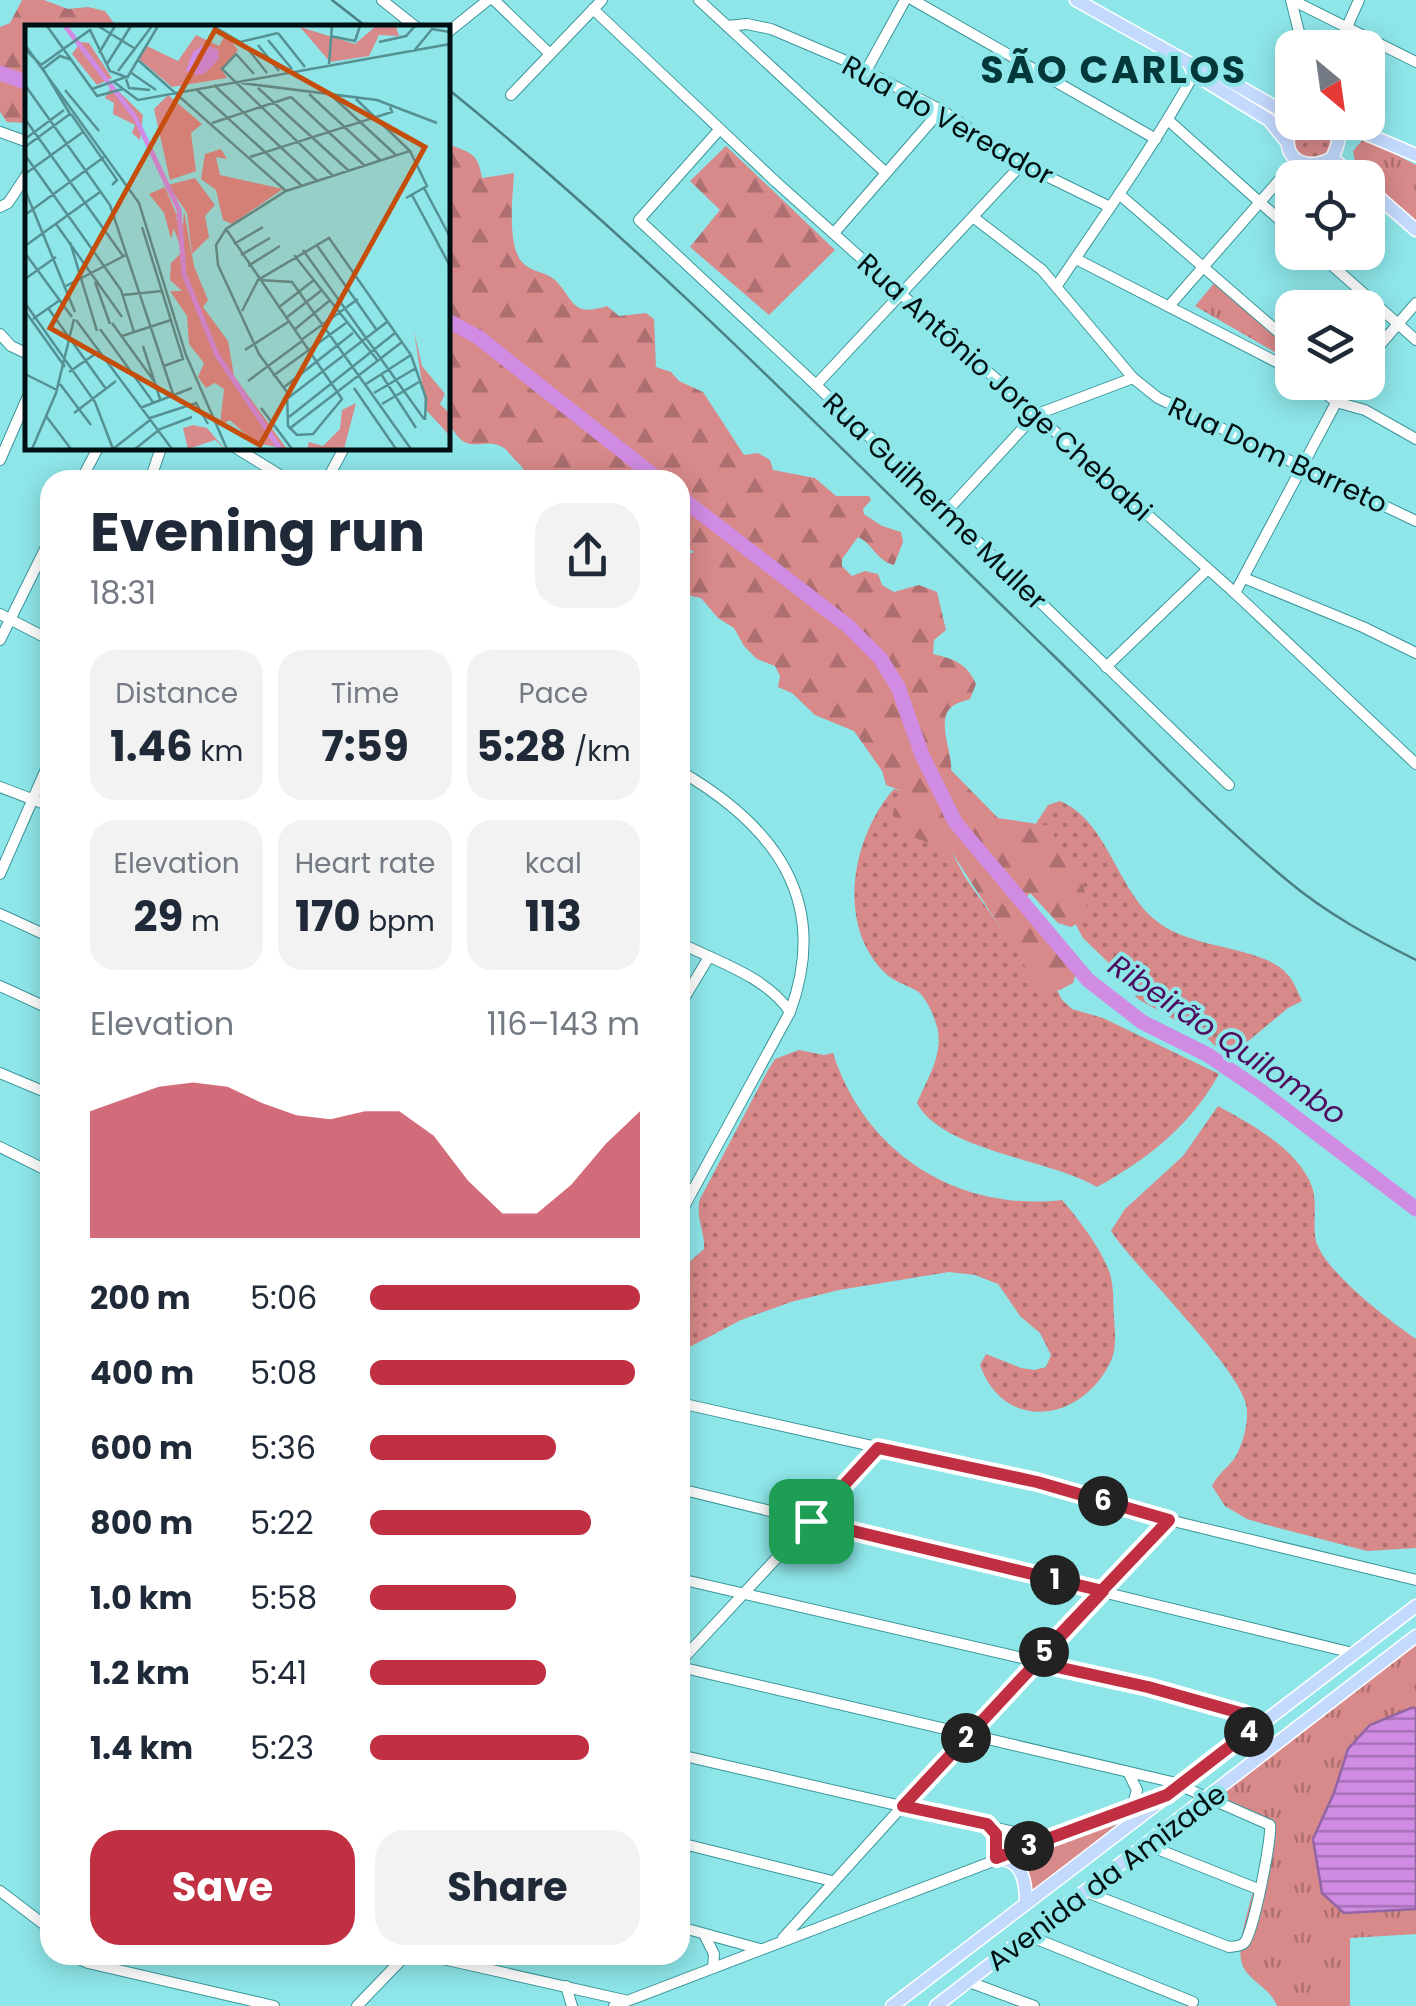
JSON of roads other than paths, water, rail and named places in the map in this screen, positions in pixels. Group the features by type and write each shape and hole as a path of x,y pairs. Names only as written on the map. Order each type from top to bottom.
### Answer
{"main road":[{"path":"1076,0 1269,120 1296,160"},
{"path":"1191,68 1200,65 1275,107"},
{"path":"1327,160 1332,158 1338,140"},
{"path":"1380,140 1416,155"},
{"path":"1385,203 1416,230"},
{"name":"Avenida da Amizade","path":"897,2004 1416,1606"},
{"name":"Avenida da Amizade","path":"936,2006 1416,1636"},
{"path":"996,1858 1006,1858 1019,1867 1026,1903"}],"street":[{"path":"382,0 413,25"},
{"path":"450,31 491,0 550,54"},
{"path":"700,0 886,173"},
{"path":"866,70 905,0"},
{"path":"913,0 1156,139"},
{"path":"1102,15 1108,0"},
{"path":"1291,0 1416,62"},
{"path":"1291,0 1298,30"},
{"path":"1347,27 1359,0"},
{"path":"511,95 598,5"},
{"name":"Rua Antônio Jorge Chebabi","path":"598,5 719,130 1235,593 1416,764"},
{"name":"Rua do Vereador","path":"727,26 746,24 770,29 866,70 941,110 1022,164 1110,207"},
{"path":"1056,287 1078,260 1168,120 1191,68"},
{"path":"834,233 941,110"},
{"path":"1168,120 1275,216"},
{"name":"Rua Guilherme Muller","path":"719,130 639,220 1230,785"},
{"path":"0,132 25,141"},
{"path":"816,386 1022,164"},
{"path":"0,207 8,203 25,178"},
{"path":"1170,305 1275,184"},
{"path":"1118,194 1275,329"},
{"name":"Rua Dom Barreto","path":"973,217 1030,260 1132,378 1158,398 1416,520"},
{"path":"1078,260 1275,361"},
{"path":"1337,270 1416,340"},
{"path":"1385,338 1416,303"},
{"path":"0,334 11,346 25,353"},
{"path":"946,512 1035,415 1132,378"},
{"path":"1334,400 1366,410 1416,439"},
{"path":"1357,400 1366,410"},
{"path":"1235,593 1336,402"},
{"path":"0,460 25,403"},
{"path":"239,450 272,470"},
{"path":"0,640 4,617 40,556"},
{"path":"1106,666 1206,570"},
{"path":"1244,578 1363,626 1416,653"},
{"path":"4,617 40,635"},
{"path":"690,778 730,804 770,846 799,902 805,937 801,981 790,1012 690,1196"},
{"path":"0,874 40,786"},
{"path":"0,787 40,801"},
{"path":"0,914 40,932"},
{"path":"690,948 762,984 780,997 790,1012"},
{"path":"690,989 709,958"},
{"path":"0,986 40,1004"},
{"path":"0,1074 40,1090"},
{"path":"0,1147 40,1167"},
{"path":"690,1405 1037,1482 1169,1520 1416,1580"},
{"path":"690,1654 878,1448"},
{"path":"690,1491 1353,1653"},
{"path":"778,1942 1169,1520"},
{"path":"690,1581 1148,1687 1264,1720"},
{"path":"690,1667 1127,1771 1180,1786 1270,1825 1271,1840 1258,1889 1258,1905 1245,1942 1228,1947 1086,1892"},
{"path":"1244,1714 1250,1731"},
{"path":"690,1757 1046,1840"},
{"path":"1127,1771 1137,1790 1132,1806"},
{"path":"614,2006 1167,1795"},
{"path":"987,1824 996,1834 996,1858"},
{"path":"690,1845 832,1881"},
{"path":"1148,1845 1258,1889"},
{"path":"0,1891 40,1922"},
{"path":"690,1930 760,1950"},
{"path":"703,1933 714,1954 713,1968"},
{"path":"1029,1936 1193,2002"},
{"path":"97,1965 274,2006"},
{"path":"356,2006 396,1965"},
{"path":"470,1965 627,2001"},
{"path":"969,1982 1034,2006"},
{"path":"566,1986 572,2006"}],"waterway":[{"name":"Ribeirão Quilombo","path":"0,73 25,82"},
{"name":"Ribeirão Quilombo","path":"450,322 478,337 646,470"},
{"name":"Ribeirão Quilombo","path":"690,505 848,626 880,658 898,687 922,755 955,822 1088,980 1142,1022 1208,1055 1261,1091 1416,1209"}],"railway":[{"path":"332,0 364,25"},
{"path":"450,91 528,155 682,294 1257,855 1334,914 1416,960"}],"district":[{"name":"SÃO CARLOS","path":"1114,70"}]}
